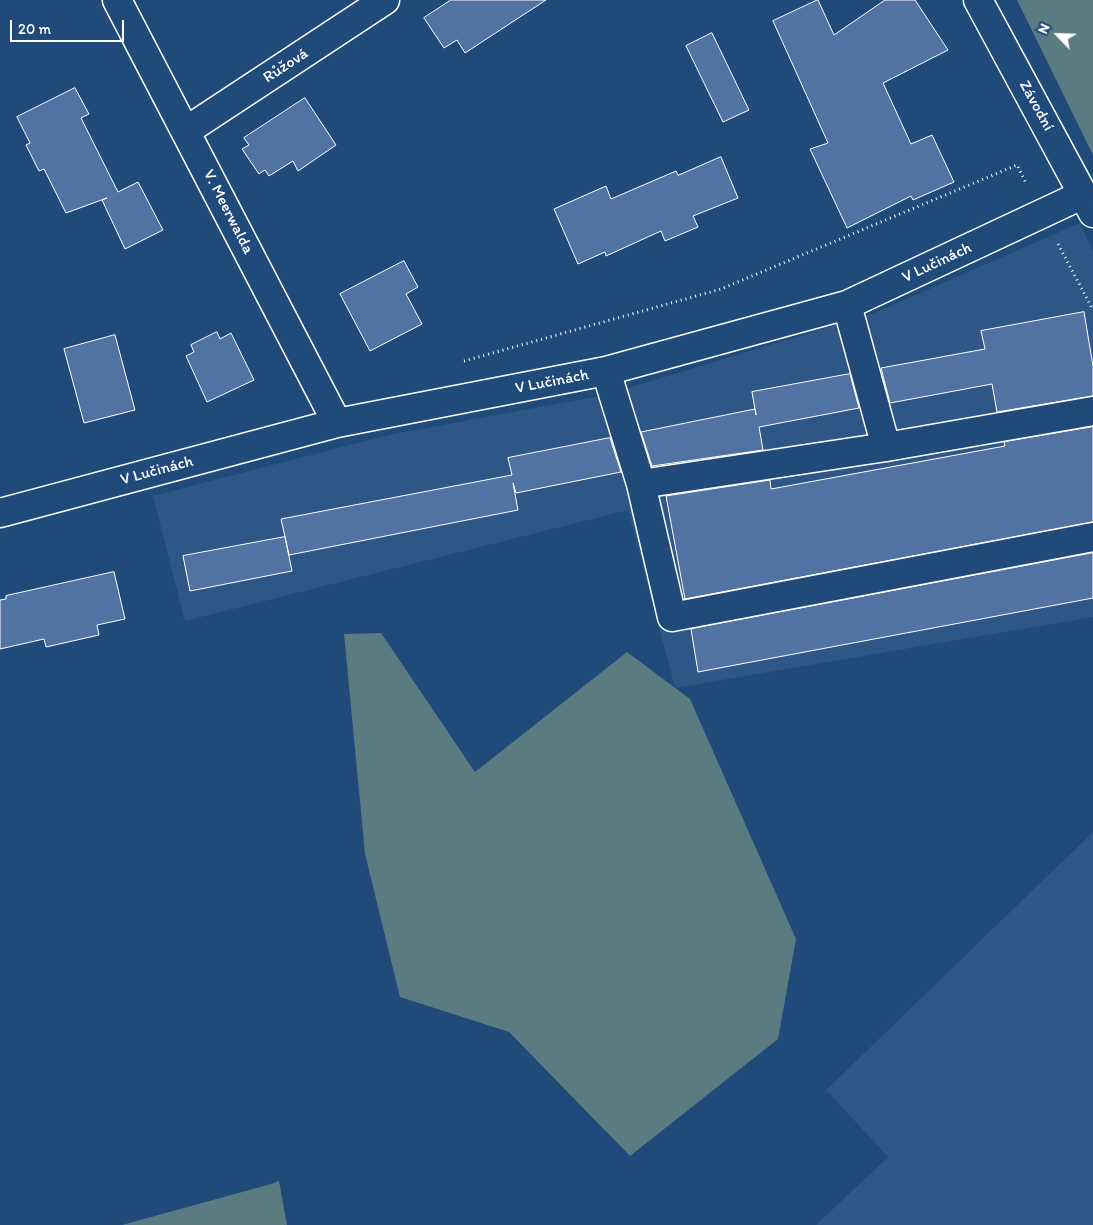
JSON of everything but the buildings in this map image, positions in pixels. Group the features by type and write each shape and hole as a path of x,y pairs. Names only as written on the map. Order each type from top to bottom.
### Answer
{"street":[{"name":"V. Meerwalda","path":"117,0 338,423"},
{"name":"Růžová","path":"186,131 385,0"},
{"name":"Závodní","path":"978,0 1089,203"},
{"name":"V Lučinách","path":"0,513 338,423 606,372 846,305 1042,214 1089,203"},
{"path":"846,305 886,446"},
{"path":"606,372 640,484 672,617 1093,537"},
{"path":"640,484 886,446 1093,411"}],"path":[{"path":"459,363 721,289 1018,164 1093,310"}],"shaded area":[{"path":"1080,223 1093,252 1093,617 675,688 628,510 185,621 153,496 388,435 605,395 872,314"},
{"path":"1093,832 1093,1225 816,1225 888,1157 826,1090"}],"green space":[{"path":"1017,0 1093,0 1093,155"},
{"path":"381,633 475,772 627,652 690,699 796,939 778,1039 630,1156 509,1032 400,997 365,854 344,634"},
{"path":"279,1181 287,1225 122,1225 271,1184"}]}
